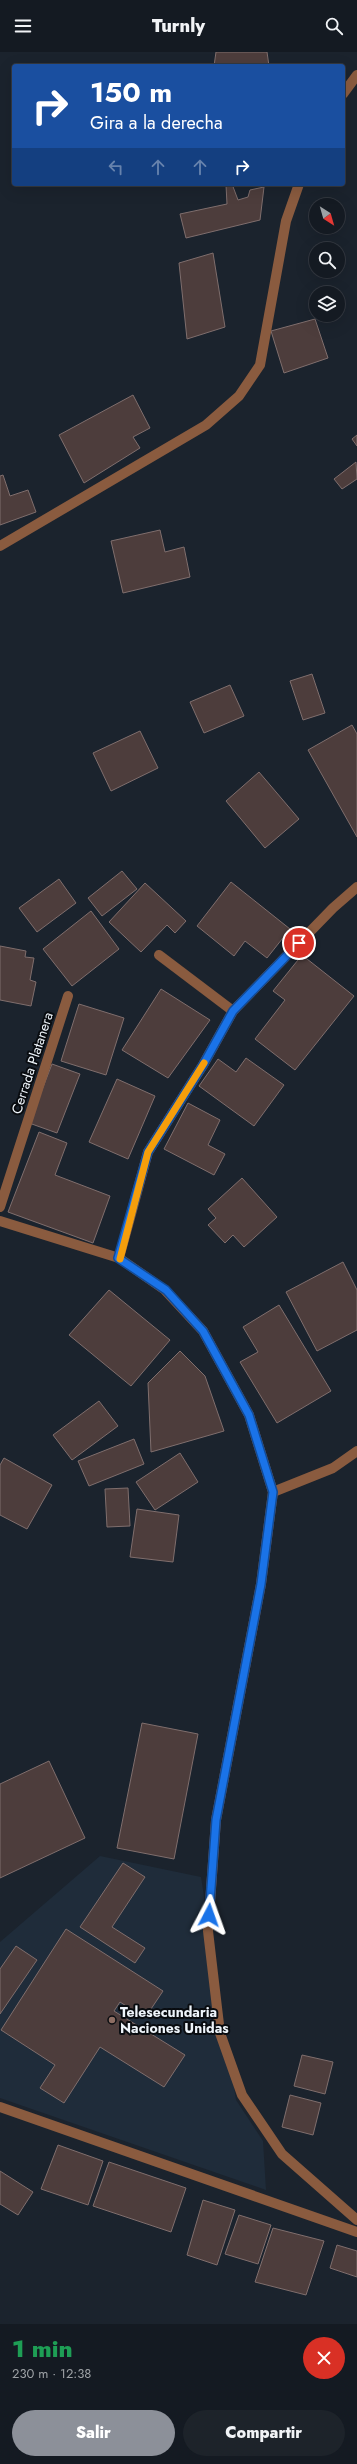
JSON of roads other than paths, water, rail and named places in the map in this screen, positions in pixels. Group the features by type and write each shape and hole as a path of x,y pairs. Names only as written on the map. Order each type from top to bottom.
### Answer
{"street":[{"path":"345,91 357,75"},
{"path":"0,546 206,425 239,396 260,365 286,220 298,186"},
{"path":"118,1258 148,1152 203,1065 233,1011 332,908 357,887"},
{"path":"159,955 233,1011"},
{"name":"Cerrada Platanera","path":"0,1207 68,996"},
{"path":"0,1221 118,1258 166,1290 203,1331 249,1415 273,1492 261,1584 216,1820 208,1931 220,2033 242,2095 282,2154 357,2220"},
{"path":"273,1492 333,1468 357,1451"},
{"path":"0,2107 357,2232"}],"place":[{"name":"Telesecundaria Naciones Unidas","path":"112,2020"}]}
